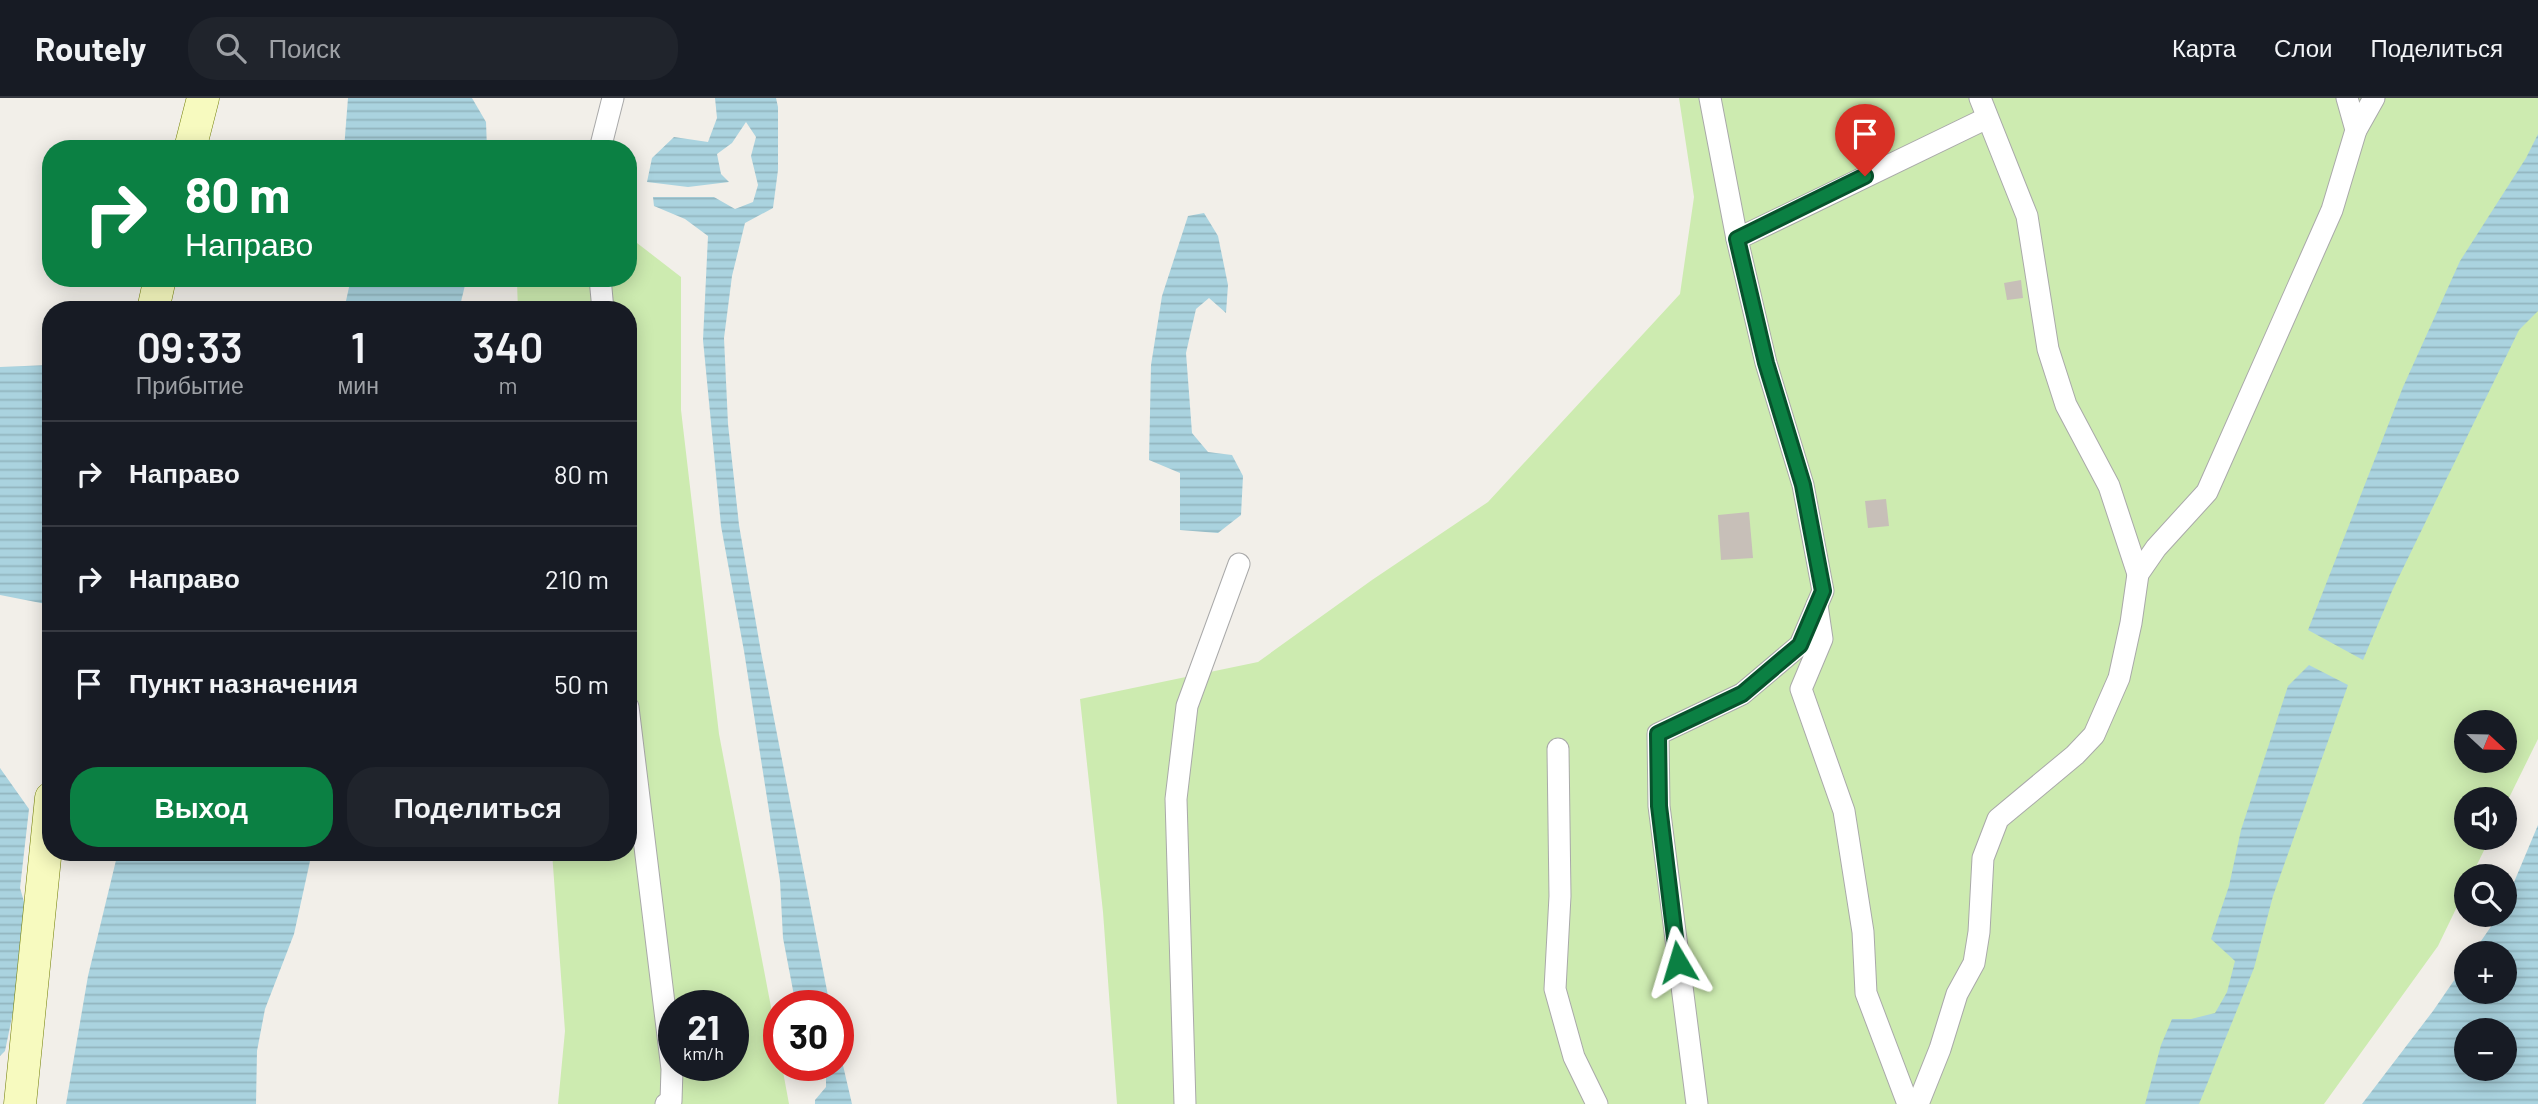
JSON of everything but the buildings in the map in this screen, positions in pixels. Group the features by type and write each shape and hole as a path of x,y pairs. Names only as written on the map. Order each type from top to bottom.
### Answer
{"street":[{"path":"192,140 203,98"},
{"path":"602,140 613,98"},
{"path":"1697,1104 1659,806 1658,734 1742,694 1800,645 1823,591 1803,485 1766,363 1737,239 1710,98"},
{"path":"2347,98 2356,130"},
{"path":"2138,574 2156,548 2207,492 2332,210 2356,130 2374,98"},
{"path":"1737,239 1983,108 2027,216 2048,349 2066,405 2109,486 2138,574 2119,678 2094,735 2075,755 1998,819 1983,858 1979,932 1974,962 1956,993 1940,1049 1918,1104"},
{"path":"1185,1104 1176,799 1187,706 1240,564"},
{"path":"1817,606 1822,639 1801,689 1844,811 1863,932 1866,993 1908,1104"},
{"path":"1558,749 1560,896 1555,989 1574,1057 1597,1104"},
{"path":"637,781 672,1069 671,1101 666,1104"},
{"path":"20,1104 45,861"}],"green space":[{"path":"1679,98 2538,98 2538,739 2514,787 2454,787 2454,850 2484,850 2477,864 2454,864 2454,913 2438,946 2324,1104 1117,1104 1103,912 1080,699 1258,662 1372,580 1488,502 1680,294 1694,197"},
{"path":"637,243 681,277 681,410 719,734 768,990 763,990 763,1081 785,1081 789,1104 558,1104 565,1031 553,861 637,861 637,301 518,301 517,287 637,287"}],"water":[{"path":"348,98 472,98 486,122 487,140 345,140"},
{"path":"715,98 776,98 778,170 773,208 745,223 732,276 724,338 728,424 739,525 761,652 827,990 793,990 783,938 780,881 744,651 721,526 703,340 708,236 685,219 654,206 653,197 714,197 735,209 753,202 758,185 751,156 756,137 746,122 732,143 717,154 721,174 729,182 688,187 647,182 652,158 674,137 708,142 717,118"},
{"path":"2538,134 2538,311 2519,330 2392,591 2363,660 2308,630 2403,387 2460,261 2526,158"},
{"path":"1204,213 1218,236 1228,285 1226,313 1209,298 1196,309 1186,353 1192,433 1208,452 1232,455 1243,476 1241,515 1218,533 1180,530 1180,473 1149,460 1151,365 1162,296 1188,216"},
{"path":"349,287 465,287 461,301 346,301"},
{"path":"42,365 42,603 0,595 0,367"},
{"path":"2309,665 2348,685 2273,896 2254,968 2199,1104 2145,1104 2161,1045 2172,1019 2191,1019 2215,1013 2227,992 2235,961 2211,939 2229,886 2241,830 2288,686"},
{"path":"0,768 29,809 20,888 31,926 5,1051 0,1056"},
{"path":"2538,825 2538,1104 2362,1104 2454,980 2454,1004 2517,1004 2517,941 2481,941 2491,927 2517,927 2517,875"},
{"path":"116,861 310,861 294,934 265,1009 257,1051 256,1104 66,1104 88,976"},
{"path":"826,1081 847,1081 852,1104 815,1104 815,1100 826,1087"}],"route":[{"path":"1678,962 1659,806 1658,734 1742,694 1800,645 1823,591 1803,485 1766,363 1737,239 1865,176"}]}
